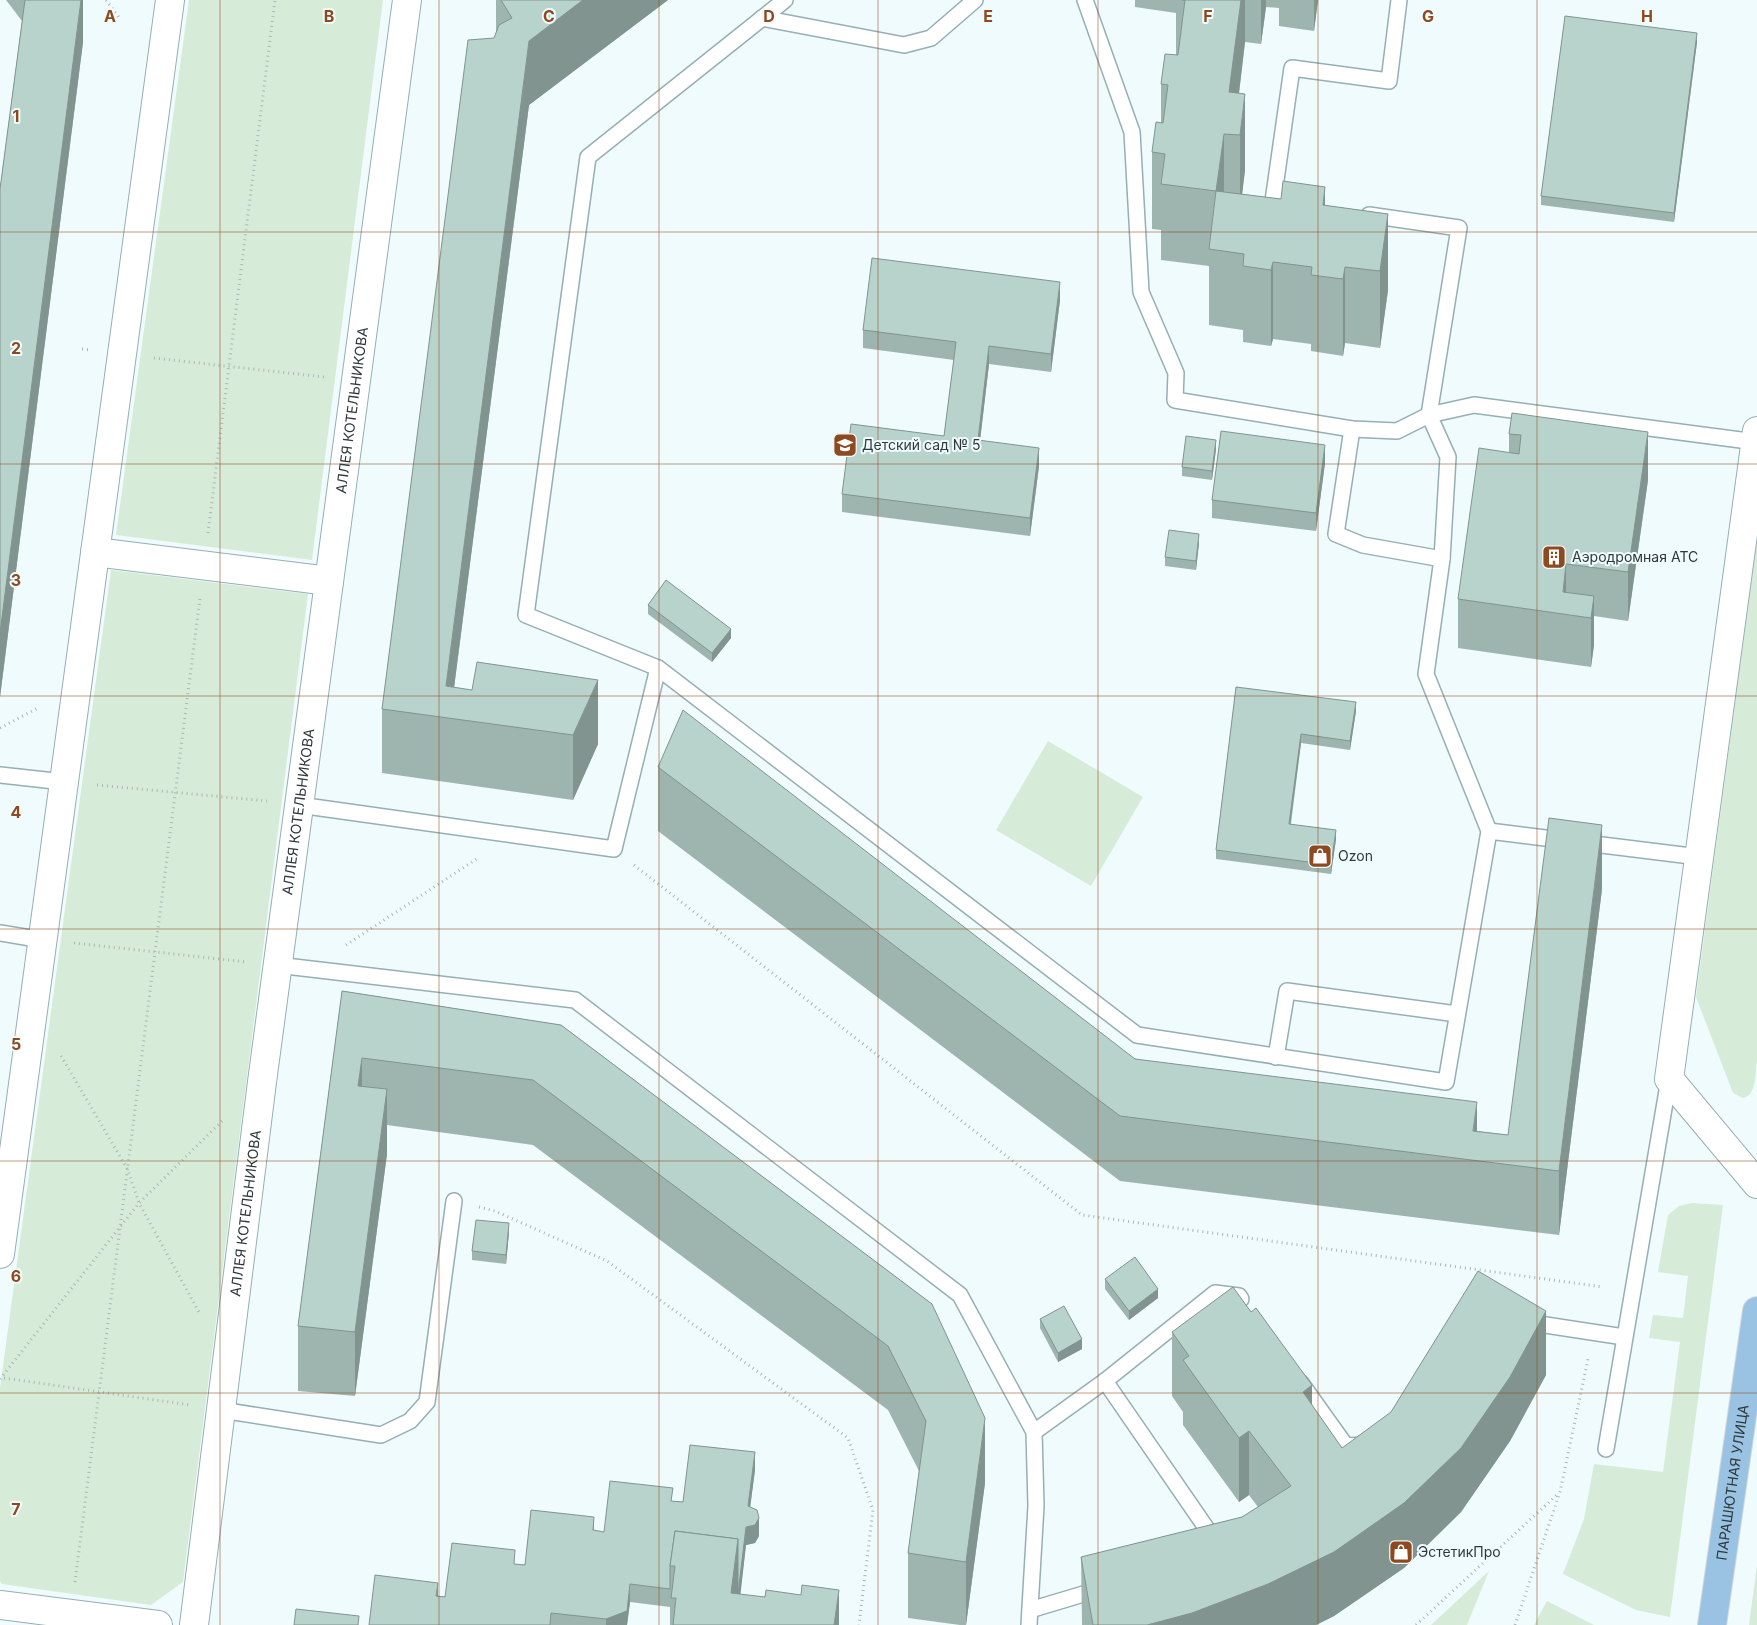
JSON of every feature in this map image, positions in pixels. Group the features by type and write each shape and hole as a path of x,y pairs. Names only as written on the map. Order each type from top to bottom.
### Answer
{"main road":[{"name":"ПАРАШЮТНАЯ УЛИЦА","path":"1712,1625 1757,1311"}],"street":[{"path":"0,1254 170,0"},
{"name":"АЛЛЕЯ КОТЕЛЬНИКОВА","path":"194,1625 277,965 407,0"},
{"path":"1756,436 1669,1079 1757,1184"},
{"path":"94,552 329,581"},
{"path":"0,1605 158,1625"}],"lane":[{"path":"785,0 588,157 526,615 658,668 1137,1035 1446,1082 1489,831 1426,674 1442,559 1448,458 1429,415 1459,228 1352,212"},
{"path":"762,18 904,45 931,38 974,0"},
{"path":"1085,0 1132,132 1141,292 1176,373 1175,400 1352,429 1397,431 1429,415 1474,405 1756,436"},
{"path":"1303,205 1273,201 1292,68 1389,82 1399,0"},
{"path":"1352,429 1336,534 1363,545 1442,559"},
{"path":"299,804 614,849 658,668"},
{"path":"0,775 64,782"},
{"path":"1489,831 1699,858"},
{"path":"0,933 42,940"},
{"path":"277,965 575,1000 960,1295 1034,1432 1036,1506 1029,1625"},
{"path":"1276,1057 1287,991 1457,1014"},
{"path":"1606,1449 1669,1079"},
{"path":"221,1410 381,1435 410,1422 426,1402 454,1201"},
{"path":"1034,1432 1105,1381 1215,1293 1239,1296 1251,1312"},
{"path":"1508,1319 1624,1337"},
{"path":"1290,1367 1346,1446 1376,1444 1382,1436"},
{"path":"1105,1381 1209,1532 1203,1560"},
{"path":"1030,1610 1117,1584"}],"path":[{"path":"106,0 121,20"},
{"path":"71,1614 122,1223 275,0"},
{"path":"82,349 356,381"},
{"path":"0,728 38,708"},
{"path":"64,782 299,804"},
{"path":"310,969 514,834"},
{"path":"614,849 1082,1215 1602,1287"},
{"path":"42,940 277,965"},
{"path":"30,1032 48,1035 128,1170 139,1203 214,1340 229,1349"},
{"path":"221,1410 2,1378 139,1203 262,1082"},
{"path":"454,1201 495,1211 607,1261 848,1438 873,1510 859,1625"},
{"path":"1515,1625 1560,1492 1594,1332"},
{"path":"1416,1625 1560,1492"}],"green space":[{"path":"189,0 383,0 312,560 116,535"},
{"path":"1757,538 1757,1061 1753,1088 1748,1096 1743,1098 1733,1093 1696,997"},
{"path":"111,570 308,594 183,1582 151,1605 2,1584 0,1581 0,1388"},
{"path":"1048,741 1143,797 1091,886 996,830"},
{"path":"1692,1203 1723,1205 1670,1617 1636,1610 1563,1574 1584,1519 1594,1464 1663,1472 1680,1342 1649,1338 1653,1315 1683,1318 1688,1276 1658,1272 1668,1215 1679,1206"},
{"path":"1757,1565 1757,1625 1749,1625"},
{"path":"1489,1571 1467,1625 1431,1625"},
{"path":"1547,1601 1594,1625 1534,1625"}],"building":[{"path":"25,0 81,0 0,633 0,189"},
{"path":"501,0 583,0 529,41 446,686 472,690 477,662 598,680 573,735 382,709 468,40 494,38 499,25 512,18"},
{"path":"1185,0 1241,0 1229,92 1245,94 1240,135 1224,134 1216,191 1161,184 1165,154 1152,152 1156,122 1163,123 1168,85 1161,84 1165,54 1178,55"},
{"path":"1565,16 1697,33 1674,213 1541,196"},
{"path":"1283,181 1325,187 1323,205 1388,214 1380,271 1345,267 1343,279 1311,275 1312,267 1273,262 1271,270 1243,266 1244,254 1209,249 1216,191 1281,199"},
{"path":"872,258 1060,282 1051,354 989,346 978,440 1039,448 1030,518 842,494 851,424 944,436 956,342 863,330"},
{"name":"Аэродромная АТС","path":"1512,413 1648,432 1628,572 1566,564 1563,592 1594,596 1591,618 1458,599 1479,448 1519,454 1521,435 1509,434"},
{"path":"1221,431 1325,445 1316,513 1212,500"},
{"path":"1186,436 1216,440 1212,471 1182,467"},
{"path":"1169,530 1199,534 1196,561 1165,557"},
{"path":"666,580 731,629 712,653 648,605"},
{"path":"1236,687 1356,702 1350,741 1301,734 1289,824 1336,830 1331,865 1216,850"},
{"path":"683,710 1135,1059 1477,1102 1473,1131 1508,1135 1549,818 1602,825 1559,1171 1120,1116 658,767"},
{"path":"342,991 561,1025 932,1304 985,1418 966,1562 908,1553 926,1421 888,1346 533,1080 362,1058 358,1086 387,1089 355,1332 298,1326"},
{"path":"476,1220 509,1223 506,1255 472,1251"},
{"path":"1135,1257 1158,1289 1129,1311 1105,1279"},
{"path":"1478,1271 1546,1311 1510,1377 1461,1448 1404,1503 1334,1552 1268,1584 1192,1613 1147,1625 1093,1625 1081,1557 1242,1517 1291,1486 1249,1431 1239,1438 1183,1360 1189,1356 1172,1332 1233,1287 1251,1312 1256,1308 1312,1385 1303,1392 1342,1448 1391,1412"},
{"path":"1064,1306 1082,1339 1058,1353 1040,1319"},
{"path":"690,1445 755,1452 748,1506 757,1510 759,1518 755,1525 746,1527 738,1594 738,1539 675,1531 670,1566 670,1589 630,1584 627,1611 606,1619 551,1613 550,1625 369,1625 375,1575 438,1583 436,1596 445,1597 452,1543 515,1550 514,1564 525,1565 531,1510 594,1517 593,1530 604,1532 610,1481 673,1488 671,1501 683,1502"},
{"path":"675,1531 738,1539 731,1593 765,1597 766,1590 801,1595 802,1585 839,1590 834,1625 673,1625 676,1598 671,1598 675,1566 670,1566"},
{"path":"296,1609 359,1616 358,1625 294,1625"}],"place":[{"name":"Детский сад № 5","path":"845,445"},
{"name":"Аэродромная АТС","path":"1554,557"},
{"name":"Ozon","path":"1320,856"},
{"name":"ЭстетикПро","path":"1401,1552"}]}
